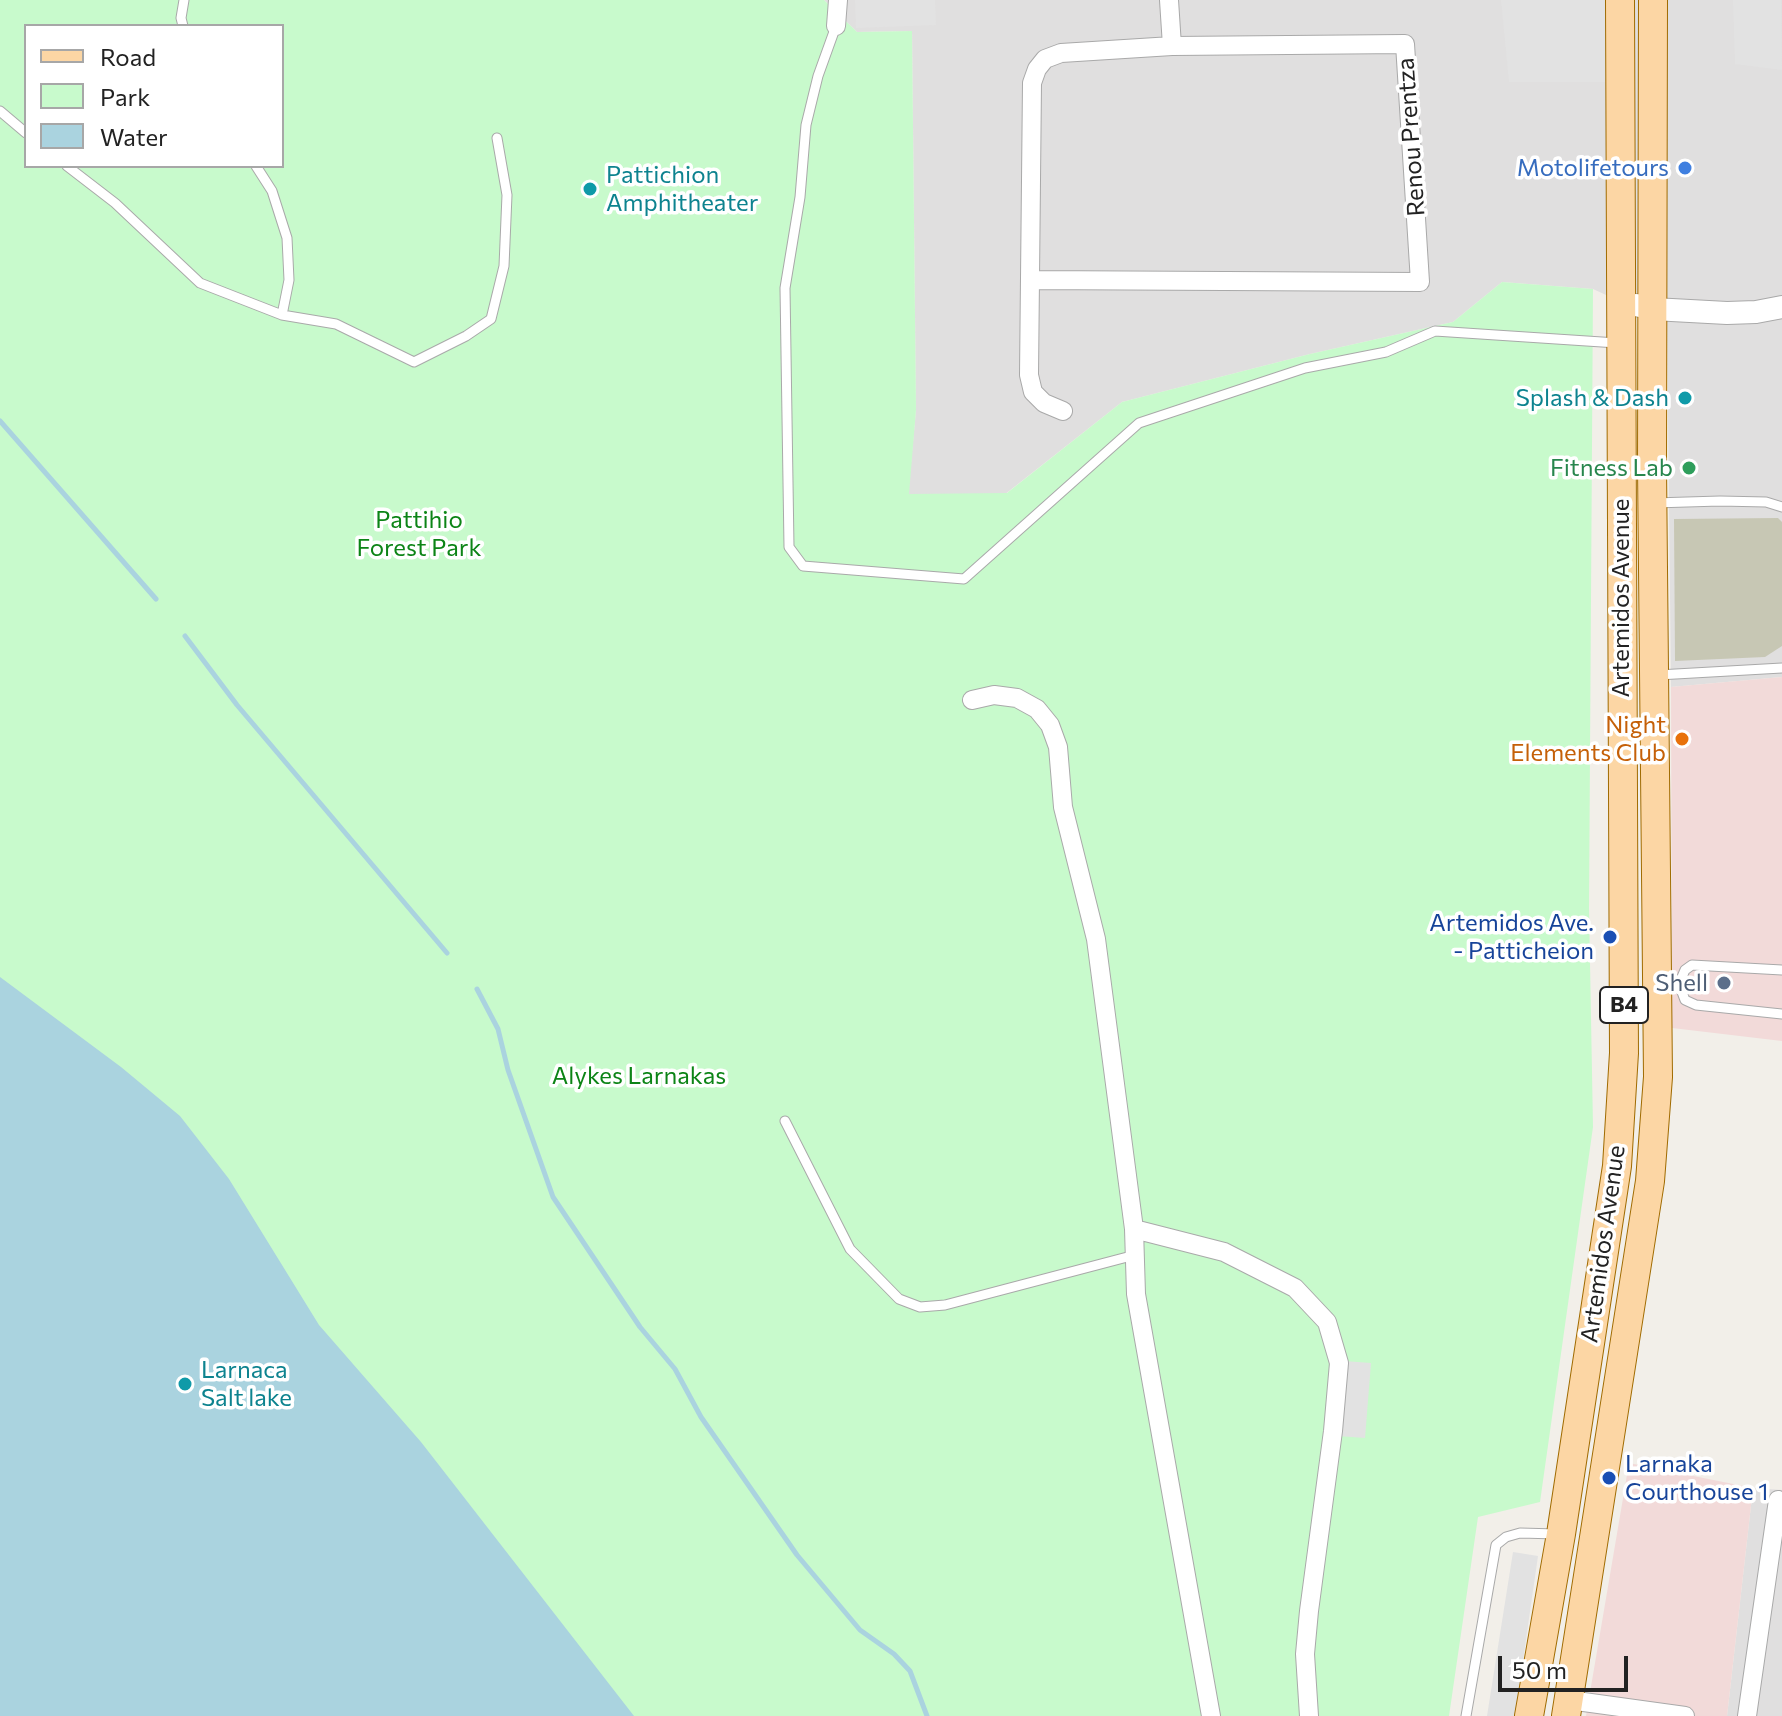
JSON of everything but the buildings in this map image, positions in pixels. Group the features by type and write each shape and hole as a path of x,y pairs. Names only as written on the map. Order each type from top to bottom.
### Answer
{"main road":[{"name":"Artemidos Avenue","path":"1529,1716 1561,1534 1617,1166 1624,1053 1620,0"},
{"name":"Artemidos Avenue","path":"1567,1708 1650,1181 1657,1092 1653,0"},
{"path":"1561,1534 1592,1540"}],"street":[{"path":"836,26 838,0"},
{"path":"1169,0 1172,46"},
{"name":"Renou Prentza","path":"1030,280 1420,282 1405,44 1172,46 1061,53 1045,59 1032,83 1029,375 1033,392 1044,403 1063,411"},
{"path":"1620,300 1653,309 1727,313 1782,307"},
{"path":"972,700 994,695 1017,698 1037,709 1050,725 1058,747 1063,807 1096,939 1134,1229 1136,1294 1211,1716"},
{"path":"1134,1229 1224,1252 1295,1288 1327,1322 1339,1363 1305,1654 1309,1716"},
{"path":"1747,1716 1778,1500"},
{"path":"1567,1708 1685,1716"}],"lane":[{"path":"182,24 184,0"},
{"path":"836,26 818,76 806,125 800,197 785,288 789,547 803,566 964,579 1139,423 1305,368 1386,352 1435,331 1620,343"},
{"path":"0,111 24,131"},
{"path":"70,168 115,203 200,283 282,315 336,324 414,362 466,336 491,319 504,266 507,195 497,138"},
{"path":"257,168 272,191 287,238 289,280 282,315"},
{"path":"1653,503 1736,501 1766,502 1782,507"},
{"path":"1654,675 1782,668"},
{"path":"1782,970 1692,965 1685,970 1679,984 1685,1000 1696,1005 1782,1014"},
{"path":"785,1121 850,1249 899,1299 909,1303 920,1307 945,1305 1135,1255"},
{"path":"1466,1716 1496,1545 1506,1537 1520,1533 1561,1534"}],"shaded area":[{"path":"824,0 1782,0 1782,677 1671,687 1667,323 1593,289 1502,282 1453,322 1310,354 1122,402 1004,495 908,494 916,410 912,31 857,32"},
{"path":"855,0 935,0 936,25 856,28"},
{"path":"1501,0 1605,0 1607,82 1509,82"},
{"path":"1733,0 1781,0 1782,70 1735,64"},
{"path":"1778,518 1782,522 1782,646 1765,657 1675,661 1674,519"},
{"path":"1782,677 1782,1041 1672,1028 1671,687"},
{"path":"1344,1361 1371,1363 1365,1438 1338,1436"},
{"path":"1629,1463 1753,1488 1727,1716 1586,1716"},
{"path":"1753,1488 1782,1490 1782,1716 1727,1716"},
{"path":"1513,1552 1538,1556 1515,1716 1487,1716"}],"green space":[{"name":"Alykes Larnakas","path":"0,0 824,0 857,32 912,31 916,410 909,494 1007,493 1122,402 1310,354 1453,322 1502,282 1593,289 1589,908 1593,1127 1540,1502 1478,1517 1449,1716 0,1716"}],"water":[{"name":"Larnaca Salt lake","path":"0,977 121,1067 180,1116 229,1179 319,1325 421,1442 634,1716 0,1716"}],"waterway":[{"path":"0,421 156,599"},
{"path":"185,636 237,705 447,953"},
{"path":"477,989 498,1029 508,1070 553,1197 640,1327 675,1369 701,1417 797,1555 860,1630 894,1654 910,1671 927,1716"}],"place":[{"name":"Motolifetours","path":"1685,168"},
{"name":"Pattichion Amphitheater","path":"590,189"},
{"name":"Splash & Dash","path":"1685,398"},
{"name":"Fitness Lab","path":"1689,468"},
{"name":"Night Elements Club","path":"1682,739"},
{"name":"Artemidos Ave. - Patticheion","path":"1610,937"},
{"name":"Shell","path":"1724,983"},
{"name":"Larnaca Salt lake","path":"185,1384"},
{"name":"Larnaka Courthouse 1","path":"1609,1478"}],"park label":[{"name":"Pattihio Forest Park","path":"419,534"}]}
